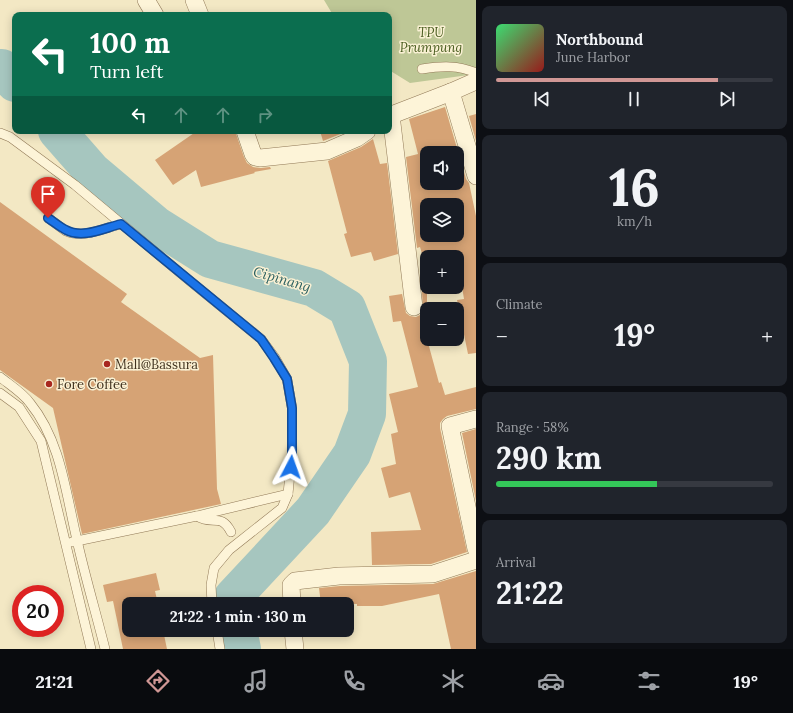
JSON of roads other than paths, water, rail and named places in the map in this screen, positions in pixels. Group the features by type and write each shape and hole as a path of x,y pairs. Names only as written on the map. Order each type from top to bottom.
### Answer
{"street":[{"path":"146,0 153,12"},
{"path":"194,0 199,12"},
{"path":"392,114 476,81"},
{"path":"451,92 476,176"},
{"path":"392,131 414,307"},
{"path":"246,134 253,154 255,157 260,158 327,151 363,134"},
{"path":"476,419 450,426 476,549"},
{"path":"292,597 291,586 295,581 339,576 433,574 476,560"},
{"path":"293,637 294,649"}],"lane":[{"path":"422,69 437,66 451,66 470,70 476,73"},
{"path":"0,133 10,137 75,185 261,339 287,379 292,408 292,453 288,494 282,508 229,550 214,568 212,597"},
{"path":"48,218 66,231 79,234 121,224"},
{"path":"0,378 30,402 47,429 59,463 68,496 77,540 105,649"},
{"path":"0,392 19,407 41,441 91,649"},
{"path":"65,544 77,540 197,516 288,494"},
{"path":"197,516 207,520 222,521 226,523 231,532"},
{"path":"218,637 220,649"}],"waterway":[{"name":"Cipinang","path":"0,68 2,68 12,80"},
{"name":"Cipinang","path":"60,134 92,171 156,225 210,259 314,288 347,308 368,361 367,414 352,454 313,511 233,597"},
{"name":"Cipinang","path":"239,637 242,649"}],"place":[{"name":"Mall@Bassura","path":"107,364"},
{"name":"Fore Coffee","path":"49,384"}],"park label":[{"name":"TPU Prumpung","path":"431,40"}]}
